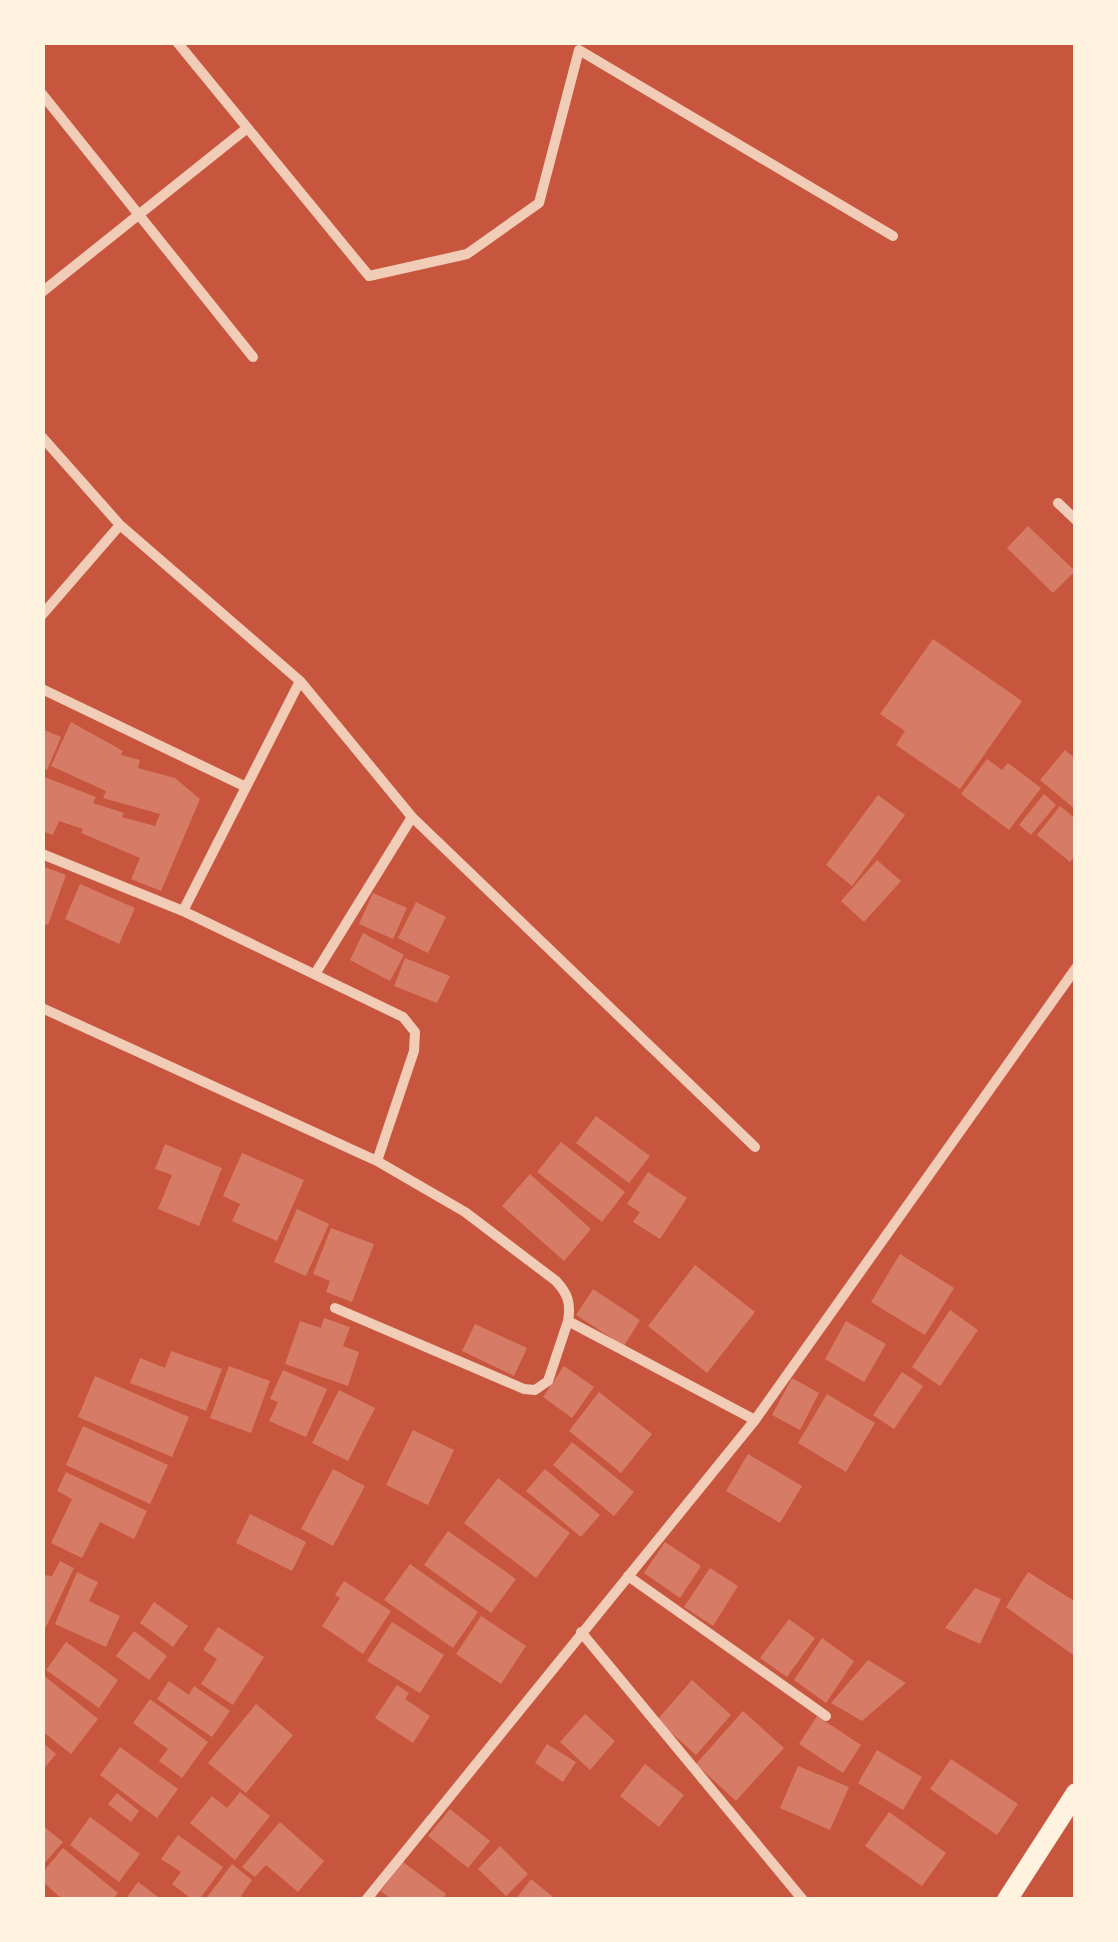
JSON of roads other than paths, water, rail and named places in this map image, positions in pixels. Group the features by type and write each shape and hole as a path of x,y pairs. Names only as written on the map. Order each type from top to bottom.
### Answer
{"main road":[{"path":"1007,1900 1076,1793"}],"street":[{"path":"177,42 370,276 467,254 539,202 580,46 893,236"},
{"path":"42,94 253,357"},
{"path":"42,292 246,129"},
{"path":"42,437 120,525 300,681 412,817 755,1147"},
{"path":"1058,503 1076,520"},
{"path":"42,616 120,525"},
{"path":"183,911 300,681"},
{"path":"42,689 246,787"},
{"path":"316,974 412,817"},
{"path":"42,854 183,911 403,1018 414,1032 414,1051 377,1162"},
{"path":"366,1900 755,1420 1076,968"},
{"path":"42,1008 377,1162 465,1212 556,1280 568,1294 570,1306 548,1381 535,1390 524,1389 335,1308"},
{"path":"568,1321 755,1420"},
{"path":"628,1576 826,1716"},
{"path":"581,1632 803,1900"}]}
